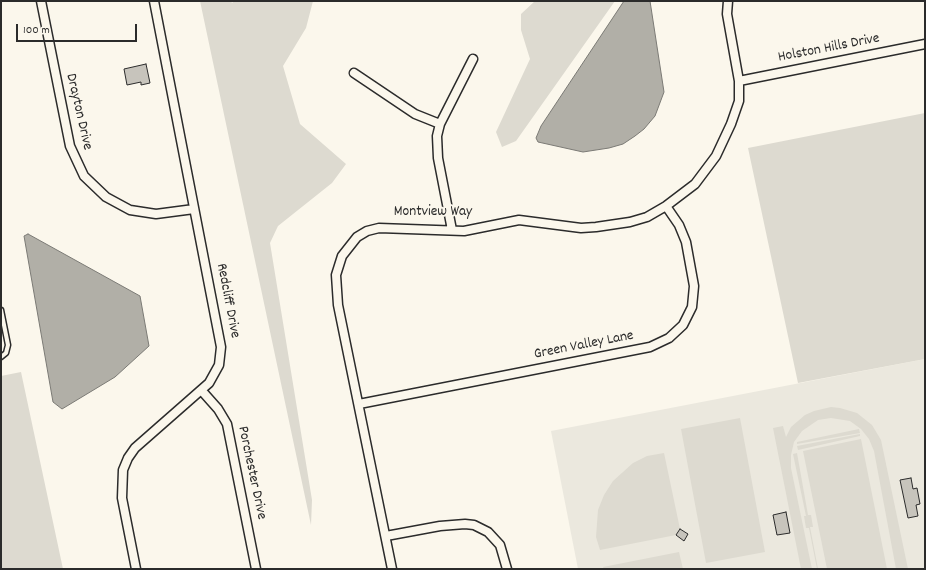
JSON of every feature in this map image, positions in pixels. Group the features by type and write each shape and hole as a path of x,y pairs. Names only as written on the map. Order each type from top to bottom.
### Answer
{"street":[{"name":"Drayton Drive","path":"41,1 70,146 84,176 106,197 130,210 156,214 194,209"},
{"name":"Redcliff Drive","path":"136,569 122,498 123,470 128,458 136,448 202,391 217,369 221,347 154,1"},
{"name":"Montview Way","path":"392,569 338,306 336,275 342,256 357,237 367,231 379,228 464,231 519,220 581,228 609,226 647,217 666,206 695,184 716,156 731,124 739,101 739,81 727,14 728,1"},
{"name":"Holston Hills Drive","path":"739,81 925,44"},
{"path":"452,230 436,147 440,124 474,59"},
{"path":"354,73 415,114 440,124"},
{"name":"Green Valley Lane","path":"359,404 650,347 668,338 683,325 692,307 694,286 686,242 679,225 666,206"},
{"name":"Porchester Drive","path":"202,391 218,409 227,424 256,569"},
{"path":"386,536 440,526 465,524 474,525 488,532 500,545 507,569"}],"lane":[{"path":"1,310 8,345 6,353 1,357"}],"shaded area":[{"path":"200,1 231,1 232,3 234,1 313,1 306,28 283,66 300,124 346,164 332,183 278,226 270,243 312,500 311,525"},
{"path":"535,1 615,1 516,141 502,147 496,132 530,59 521,30 521,14"},
{"path":"624,1 650,1 664,92 655,116 644,129 635,136 623,144 609,148 583,152 538,142 536,138 541,126"},
{"path":"925,113 925,359 798,383 748,148"},
{"path":"28,234 140,296 149,346 115,377 62,409 53,402 24,236"},
{"path":"925,359 925,569 578,569 551,431"},
{"path":"21,372 63,569 1,569 1,376"},
{"path":"831,407 857,413 872,425 881,440 908,569 896,569 874,451 869,439 861,429 850,421 831,418 818,420 802,431 794,442 791,455 791,468 812,569 801,569 773,428 783,426 786,437 791,427 805,415"},
{"path":"740,418 765,552 706,563 681,429"},
{"path":"859,429 860,433 797,444 797,442"},
{"path":"860,434 860,436 798,450 797,446"},
{"path":"861,439 887,569 827,569 803,451"},
{"path":"664,453 680,529 676,535 600,550 596,537 598,510 604,495 613,481 633,463 647,456"},
{"path":"797,453 808,515 811,515 813,527 810,527 818,569 809,528 806,528 804,516 806,516 793,454"},
{"path":"679,552 683,569 604,569 603,567"}],"building":[{"path":"146,64 150,83 141,85 141,82 127,85 124,69"},
{"path":"911,478 913,489 917,488 920,504 916,505 918,516 908,518 900,480"},
{"path":"786,512 790,533 777,535 773,515"},
{"path":"680,529 688,534 684,541 676,535"}]}
